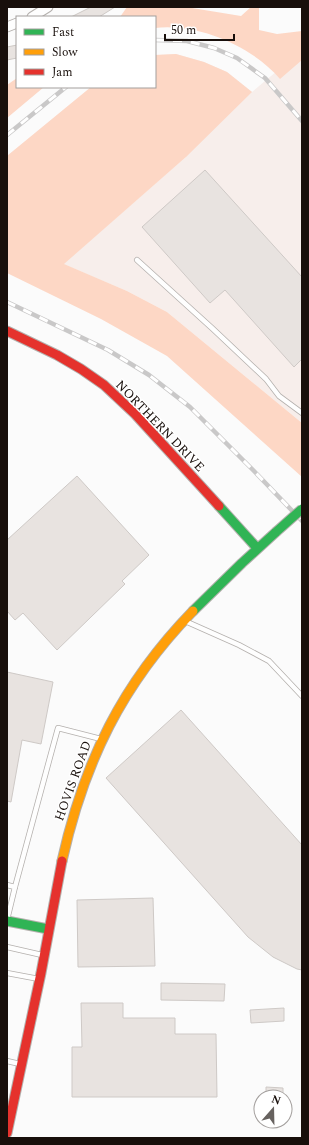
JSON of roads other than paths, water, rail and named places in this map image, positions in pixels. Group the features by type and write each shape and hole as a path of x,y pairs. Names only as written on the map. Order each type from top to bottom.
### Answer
{"street":[{"path":"34,16 48,7"},
{"name":"NORTHERN DRIVE","path":"7,332 57,355 104,385 135,414 257,548"},
{"name":"HOVIS ROAD","path":"7,1129 44,955 61,861 81,789 103,739 130,688 164,642 184,620 257,548 302,509"},
{"path":"7,921 48,929"}],"lane":[{"path":"137,260 266,379 279,396 302,413"},
{"path":"184,620 239,645 269,661 302,696"},
{"path":"7,921 48,761 58,728 103,739"},
{"path":"7,885 15,887"},
{"path":"7,947 44,955"},
{"path":"7,973 39,979"},
{"path":"7,1061 22,1064"}],"railway":[{"path":"156,40 187,41 214,48 237,58 265,78 302,121"},
{"path":"7,135 65,88"},
{"path":"7,302 108,350 149,375 190,407 302,521"}]}
